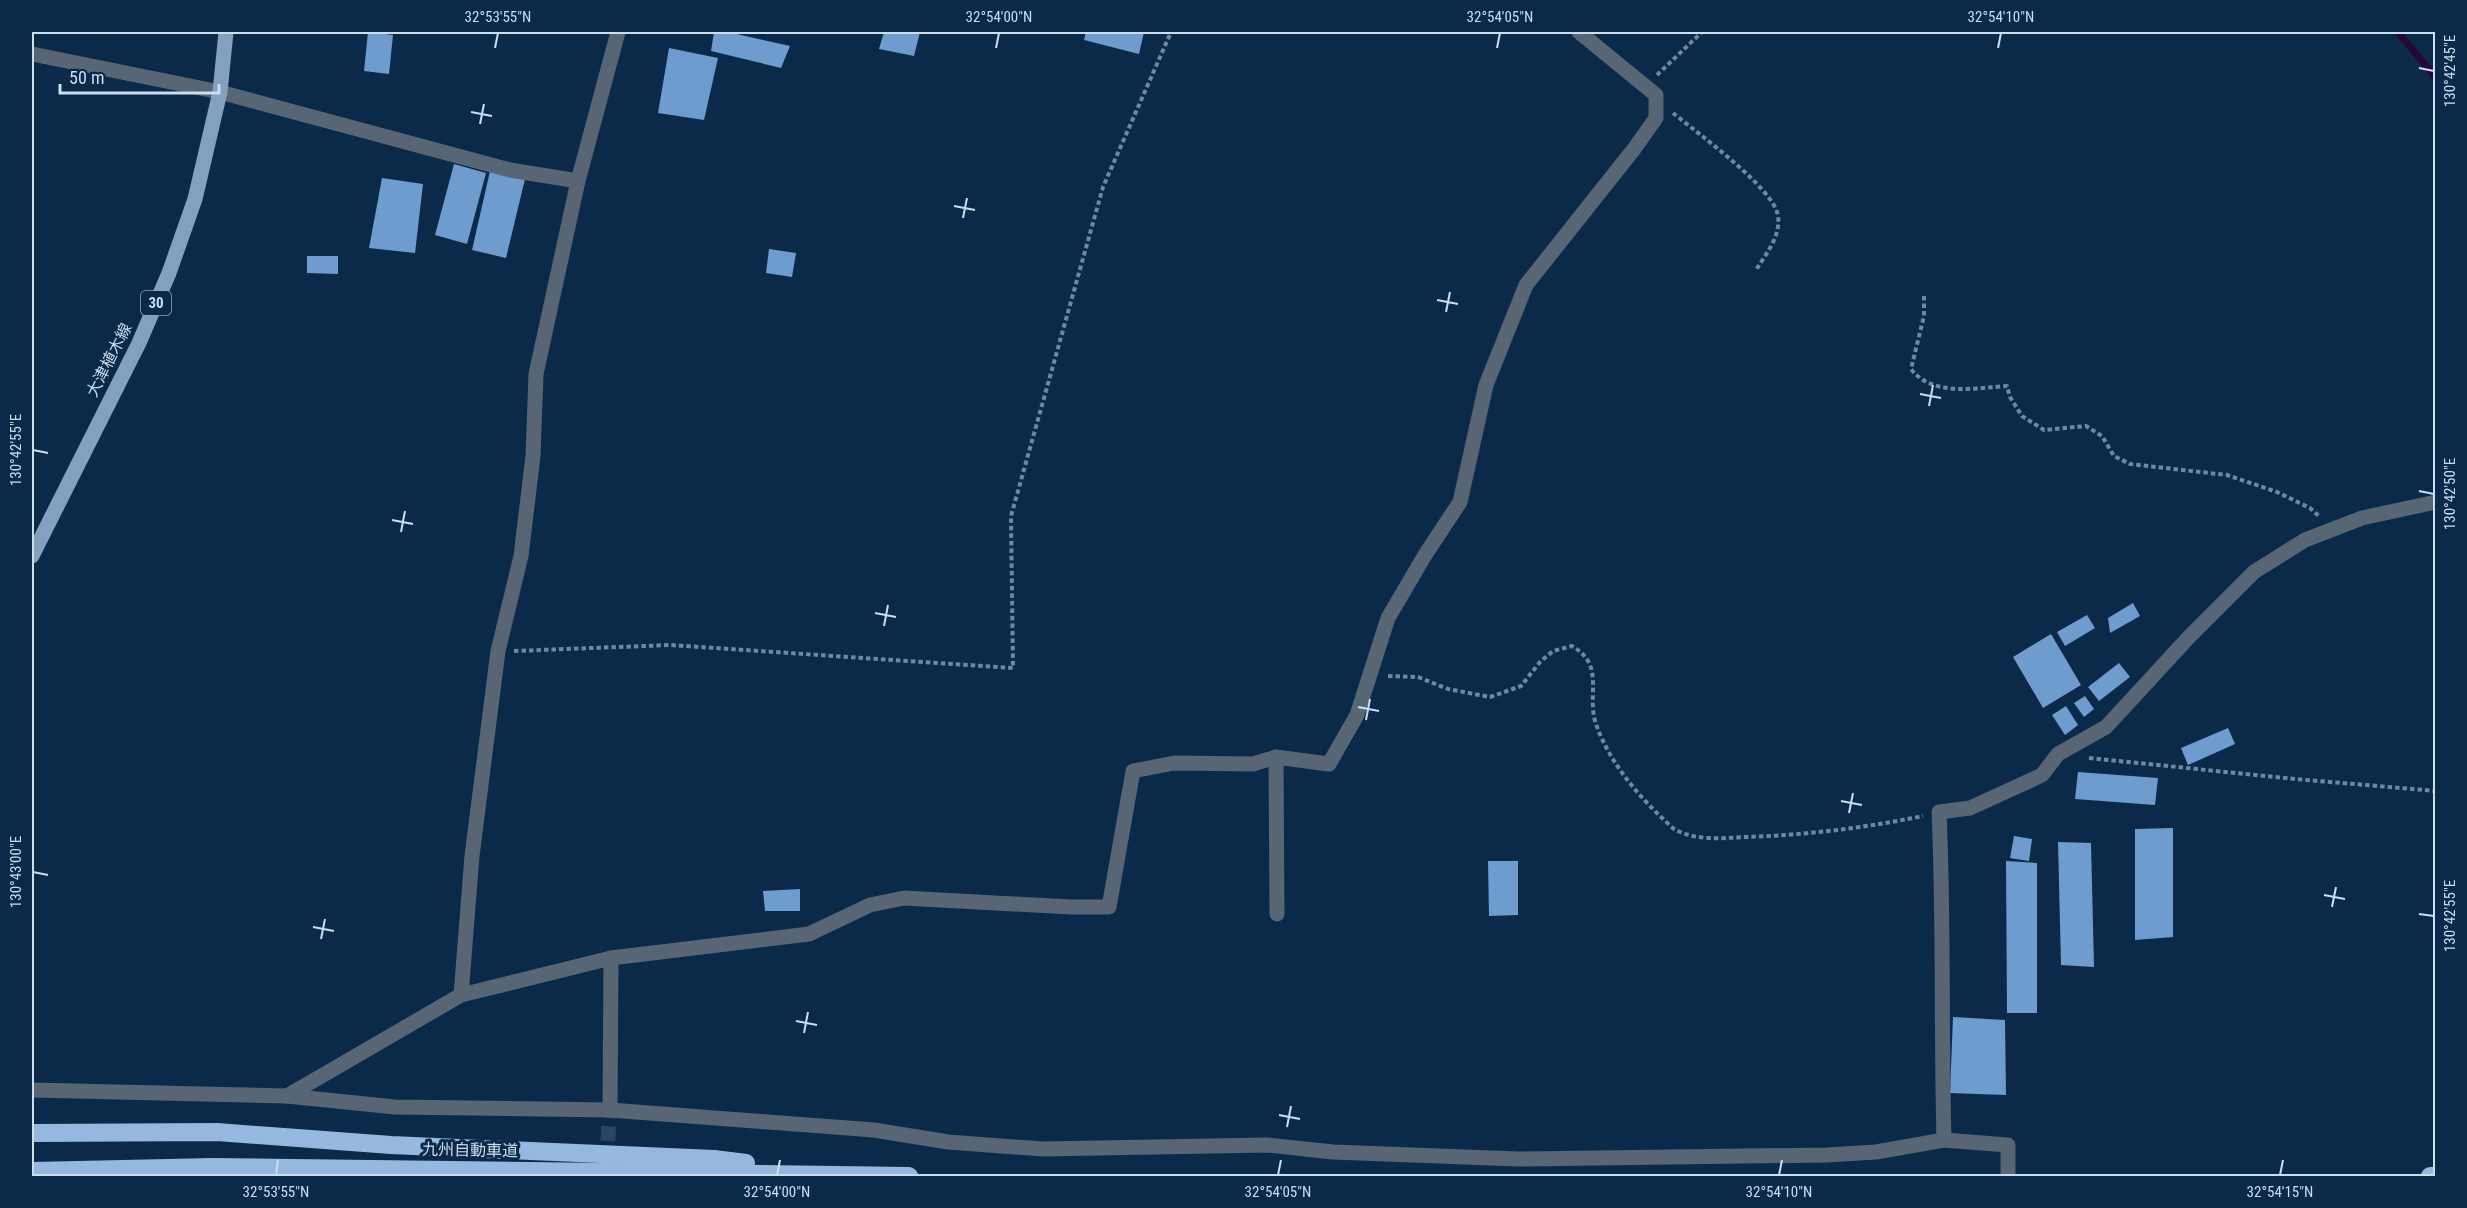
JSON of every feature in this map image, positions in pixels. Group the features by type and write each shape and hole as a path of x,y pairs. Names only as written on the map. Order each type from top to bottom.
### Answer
{"highway":[{"path":"32,1133 217,1132 391,1145 714,1159 824,1174"},
{"name":"九州自動車道","path":"32,1171 213,1167 909,1176"},
{"path":"2430,1176 2436,1176"}],"main road":[{"name":"大津植木線","path":"32,556 140,344 169,273 195,199 220,92 226,32"}],"street":[{"path":"461,995 472,856 498,651 521,556 533,456 536,374 578,181 618,32"},
{"path":"287,1096 461,995 611,958 809,934 870,905 904,897 1071,908 1109,907 1133,771 1174,763 1253,764 1276,758 1329,764 1357,715 1388,618 1460,502 1486,385 1526,285 1656,118 1656,95 1579,32"},
{"path":"32,54 220,92 510,170 578,181"},
{"path":"1944,1140 1941,1041 1943,904 1939,812 1970,808 2042,775 2058,754 2106,727 2189,637 2254,572 2305,540 2362,518 2436,502"},
{"path":"1276,758 1278,914"},
{"path":"610,1110 611,958"},
{"path":"32,1090 287,1096 395,1107 610,1110 874,1130 948,1142 1042,1149 1268,1145 1343,1153 1518,1159 1827,1155 1876,1152 1944,1140 2008,1145 2008,1176"}],"path":[{"path":"498,651 670,645 1013,668 1011,516 1103,187 1171,32"},
{"path":"1645,86 1702,32"},
{"path":"1656,105 1669,110 1765,190 1779,215 1777,236 1756,270"},
{"path":"1924,296 1924,316 1911,369 1919,380 1959,389 2007,386 2010,397 2022,416 2044,430 2086,426 2102,436 2114,456 2130,464 2227,475 2277,492 2310,508 2335,529"},
{"path":"1370,675 1418,677 1448,689 1490,697 1521,686 1540,662 1553,651 1572,646 1583,652 1593,671 1595,722 1614,761 1642,799 1677,831 1704,838 1795,835 1861,828 1939,812"},
{"path":"2058,754 2436,791"}],"building":[{"path":"368,32 393,35 389,74 364,71"},
{"path":"714,32 728,32 790,46 781,68 711,51"},
{"path":"884,32 920,32 914,56 879,49"},
{"path":"1086,32 1144,32 1139,54 1084,40"},
{"path":"669,48 718,58 704,120 658,113"},
{"path":"454,164 486,173 467,244 435,235"},
{"path":"490,171 525,179 506,258 472,250"},
{"path":"382,178 423,184 415,253 369,248"},
{"path":"769,249 796,253 792,277 766,273"},
{"path":"307,256 338,256 338,274 307,273"},
{"path":"2133,603 2140,616 2110,633 2108,618"},
{"path":"2087,615 2095,628 2065,646 2057,632"},
{"path":"2051,634 2081,685 2043,708 2013,657"},
{"path":"2119,663 2130,677 2099,701 2088,687"},
{"path":"2085,696 2094,709 2084,717 2074,703"},
{"path":"2066,706 2078,725 2065,735 2052,715"},
{"path":"2228,728 2235,744 2188,765 2181,748"},
{"path":"2078,772 2158,778 2155,805 2075,799"},
{"path":"2173,828 2173,937 2135,940 2135,829"},
{"path":"2014,836 2032,839 2029,861 2010,858"},
{"path":"2058,842 2091,843 2094,967 2061,965"},
{"path":"1488,861 1518,861 1518,915 1489,916"},
{"path":"2006,861 2037,863 2037,1013 2007,1013"},
{"path":"800,889 800,911 765,911 763,891"},
{"path":"1953,1017 2005,1020 2006,1095 1950,1093"}],"waterway":[{"path":"2398,32 2436,78"}],"tunnel":[{"path":"606,1164 610,1110"}]}
